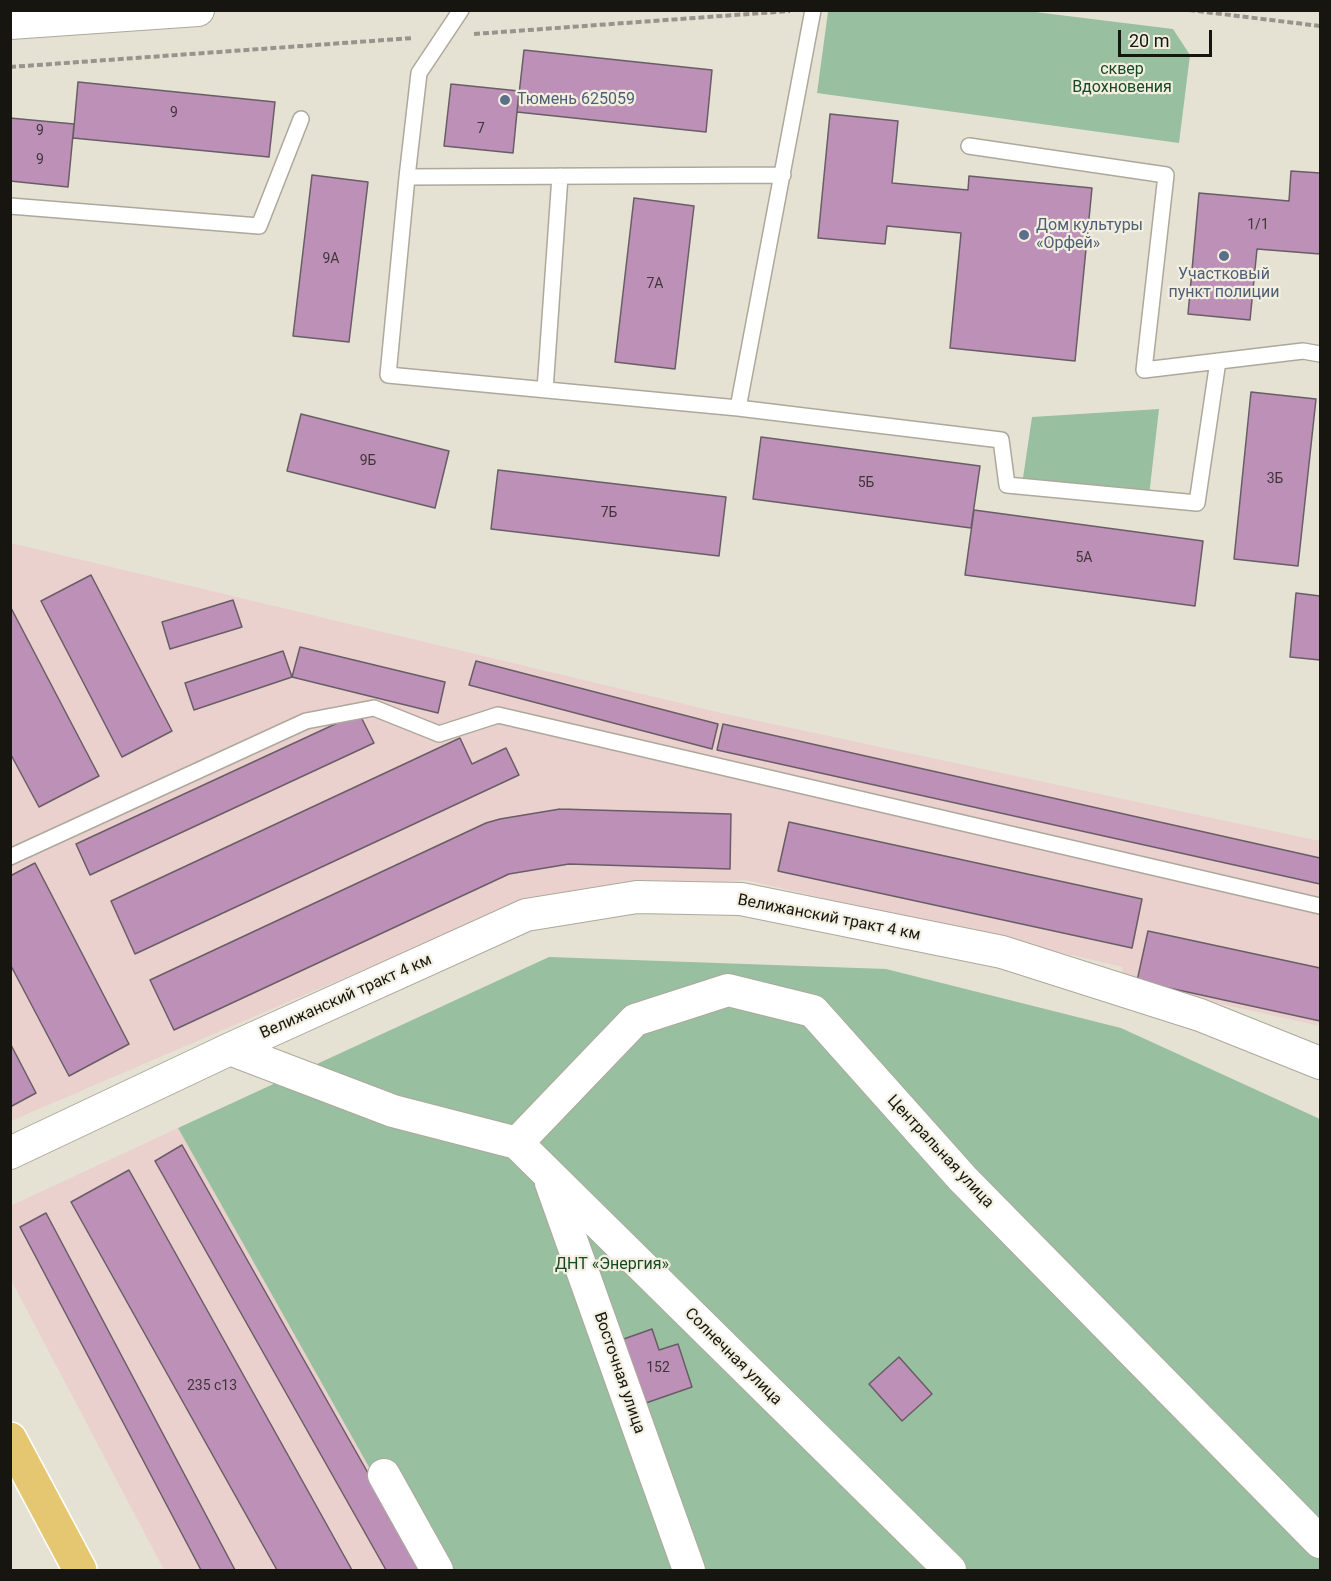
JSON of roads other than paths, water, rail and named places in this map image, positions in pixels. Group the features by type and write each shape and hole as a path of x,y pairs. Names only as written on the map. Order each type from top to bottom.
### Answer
{"main road":[{"path":"10,1439 80,1570"}],"street":[{"path":"12,29 198,10"},
{"name":"Велижанский тракт 4 км","path":"10,1153 230,1049 526,915 637,897 741,899 1002,952 1200,1015 1320,1063"},
{"name":"Центральная улица","path":"517,1143 635,1020 728,990 813,1011 963,1179 1320,1542"},
{"path":"230,1049 393,1111 517,1143"},
{"name":"Солнечная улица","path":"517,1143 950,1570"},
{"name":"Восточная улица","path":"549,1176 688,1570"},
{"path":"384,1474 437,1570"}],"lane":[{"path":"461,10 419,73 387,375 738,408 1002,440 1007,484 1197,502 1218,361"},
{"path":"738,408 813,10"},
{"path":"10,206 259,226 301,119"},
{"path":"969,146 1166,175 1143,370 1303,351 1320,354"},
{"path":"407,177 783,175"},
{"path":"545,390 560,176"},
{"path":"10,857 306,721 374,708 439,734 498,715 1320,906"}],"place":[{"name":"Тюмень 625059","path":"505,100"},
{"name":"Дом культуры «Орфей»","path":"1024,235"},
{"name":"Участковый пункт полиции","path":"1224,256"}],"park label":[{"name":"сквер Вдохновения","path":"1122,79"},
{"name":"ДНТ «Энергия»","path":"612,1265"}]}
